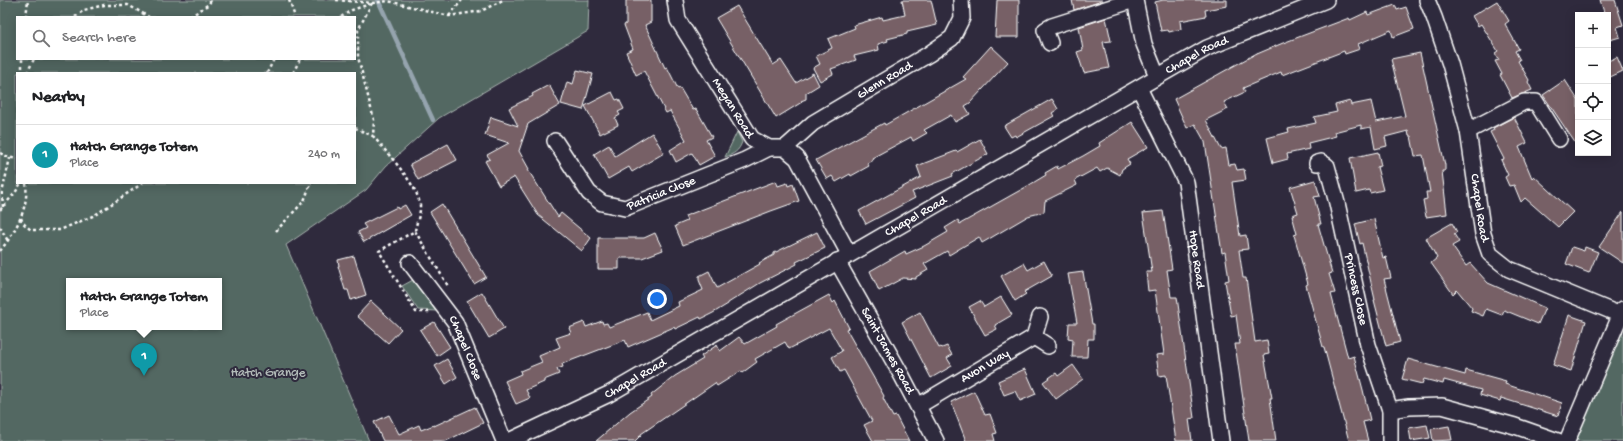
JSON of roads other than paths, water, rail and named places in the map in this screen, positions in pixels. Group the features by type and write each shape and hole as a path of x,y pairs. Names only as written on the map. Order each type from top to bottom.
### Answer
{"street":[{"name":"Megan Road","path":"675,0 678,20 752,139 769,148 785,148"},
{"name":"Glenn Road","path":"785,148 813,123 929,54 952,38 962,18 961,0"},
{"path":"1050,43 1045,30 1052,26 1135,0 1144,44 1157,76"},
{"name":"Chapel Road","path":"512,440 609,394 1207,48 1326,0"},
{"name":"Chapel Road","path":"1427,0 1450,64 1468,131 1483,234 1490,254 1509,269 1622,313"},
{"name":"Hope Road","path":"1139,88 1186,182 1221,441"},
{"path":"1468,131 1524,102 1536,102 1559,139"},
{"name":"Patricia Close","path":"555,141 589,193 602,203 625,208 745,160 769,148"},
{"path":"785,148 797,158 843,258"},
{"name":"Princess Close","path":"1322,164 1337,202 1368,345 1390,410 1390,441"},
{"name":"Saint James Road","path":"843,258 936,441"},
{"name":"Chapel Close","path":"410,263 455,322 512,440"},
{"path":"1567,441 1622,313"},
{"path":"1040,317 1034,337 1048,346"},
{"name":"Avon Way","path":"918,406 1034,337"},
{"path":"1390,410 1409,407 1442,406 1515,426 1558,441"}],"waterway":[{"path":"378,0 433,120"}],"place":[{"name":"Hatch Grange Totem","path":"144,376"}],"park label":[{"name":"Hatch Grange","path":"268,373"}]}
